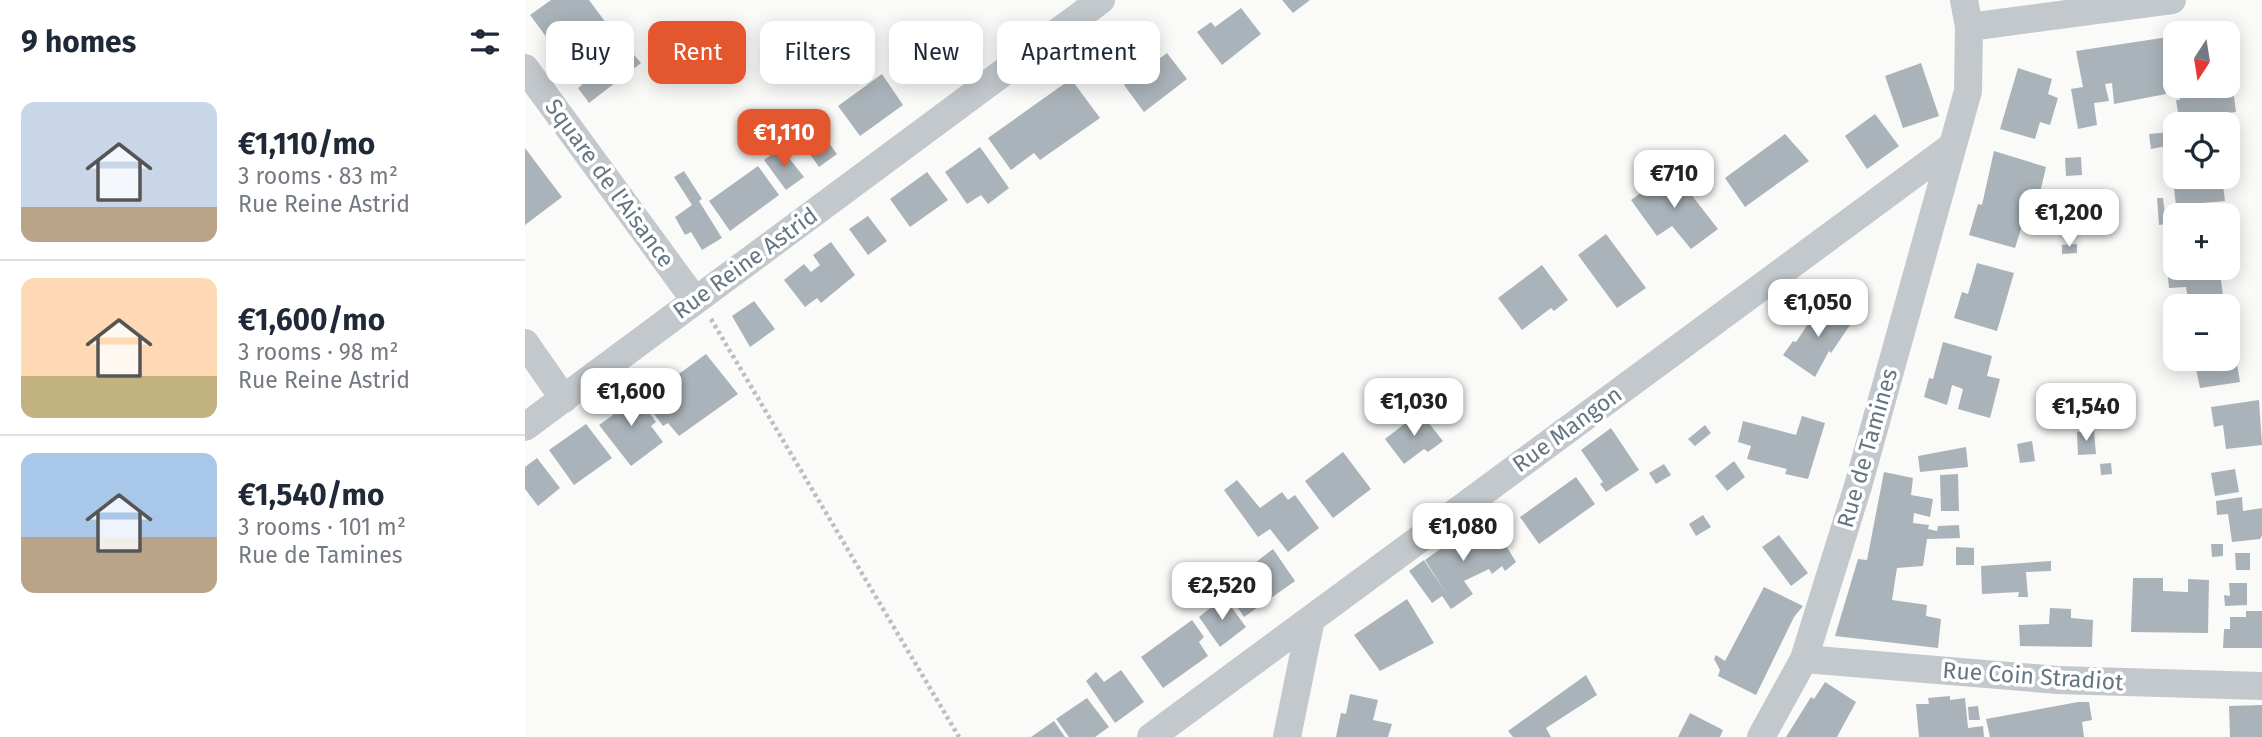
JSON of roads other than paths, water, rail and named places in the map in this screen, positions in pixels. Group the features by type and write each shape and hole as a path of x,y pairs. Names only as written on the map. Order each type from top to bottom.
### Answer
{"street":[{"name":"Rue Reine Astrid","path":"525,427 702,308 1101,0"},
{"path":"1967,13 2172,0"},
{"name":"Rue de Tamines","path":"1761,737 1804,659 1858,486 1968,91 1967,13"},
{"name":"Square de l'Aisance","path":"525,68 702,308"},
{"name":"Rue Mangon","path":"1151,737 1951,147"},
{"path":"525,343 564,399"},
{"path":"1287,737 1311,619"},
{"name":"Rue Coin Stradiot","path":"1804,659 2058,680 2262,686"}]}
